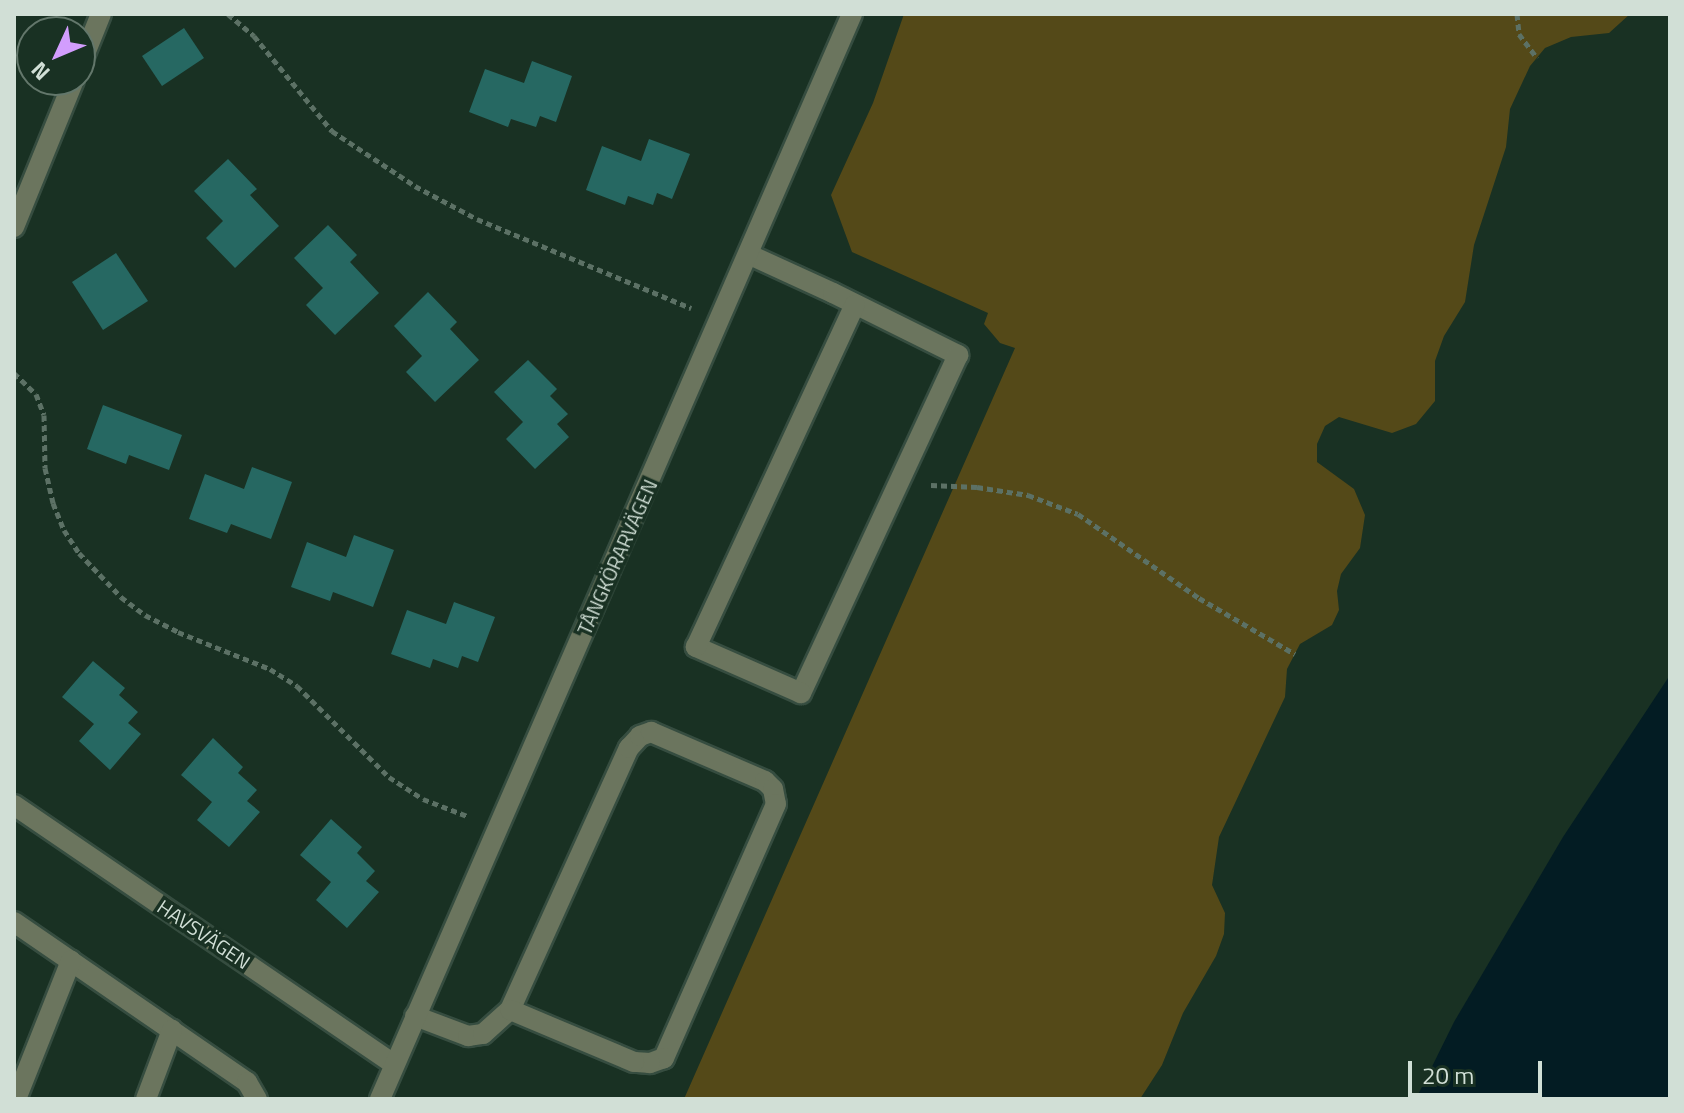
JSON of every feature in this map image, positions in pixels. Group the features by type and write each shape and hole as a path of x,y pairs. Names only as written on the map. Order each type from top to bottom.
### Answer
{"street":[{"name":"TÅNGKÖRARVÄGEN","path":"380,1099 750,255 852,14"},
{"path":"14,227 67,96"},
{"path":"750,255 855,305 958,355 801,693 696,647 855,305"},
{"path":"415,1016 468,1036 483,1034 510,1010 629,748 640,736 651,732 765,781 773,789 776,804 664,1058 650,1063 634,1062 510,1010"},
{"name":"HAVSVÄGEN","path":"14,805 394,1064"},
{"path":"14,922 247,1082 257,1099"},
{"path":"16,1099 71,961"},
{"path":"146,1099 172,1030"}],"path":[{"path":"228,14 254,36 332,131 415,186 477,219 721,320"},
{"path":"1517,14 1516,23 1526,45 1537,58"},
{"path":"14,373 36,394 44,415 45,468 53,503 64,530 79,553 121,597 145,615 270,669 297,686 389,777 423,799 498,828"},
{"path":"898,483 977,487 1015,493 1078,514 1199,598 1295,654"}],"shaded area":[{"path":"904,14 1630,14 1609,33 1571,37 1545,48 1530,66 1510,109 1506,147 1474,245 1465,302 1444,336 1435,361 1435,401 1416,424 1392,433 1339,417 1325,426 1317,444 1317,462 1354,489 1365,515 1360,548 1341,574 1337,591 1339,610 1332,625 1300,644 1287,669 1285,697 1219,837 1212,885 1225,913 1224,934 1216,956 1183,1013 1162,1065 1140,1099 684,1099 1015,348 1000,343 984,324 988,313 852,252 831,195 873,103"}],"water":[{"path":"1670,675 1670,1099 1416,1099 1454,1022 1563,837"}],"building":[{"path":"184,28 204,58 162,86 142,56"},
{"path":"532,61 572,76 556,122 540,116 536,127 511,119 508,127 469,112 485,69 524,83"},
{"path":"649,139 690,154 672,199 657,193 653,205 628,196 625,205 586,190 602,146 641,161"},
{"path":"228,159 257,189 250,195 279,226 235,268 206,238 223,221 194,191"},
{"path":"328,225 357,255 350,262 379,293 335,335 306,305 323,288 294,258"},
{"path":"116,253 148,301 103,330 72,282"},
{"path":"428,292 457,322 450,329 479,360 435,402 406,372 422,356 394,326"},
{"path":"528,360 557,389 550,396 568,414 557,424 569,437 535,469 506,439 523,422 494,392"},
{"path":"103,405 182,435 169,470 129,455 126,464 87,449"},
{"path":"252,467 292,482 271,539 231,524 227,533 189,519 205,474 244,489"},
{"path":"354,535 394,550 373,607 333,592 330,601 291,587 307,542 346,557"},
{"path":"454,602 495,617 478,662 462,656 458,668 433,659 430,668 391,654 407,610 446,624"},
{"path":"93,661 125,688 119,695 138,712 128,723 141,734 110,770 79,741 94,724 62,697"},
{"path":"213,738 243,767 238,773 257,790 247,801 260,812 229,847 197,820 212,802 181,775"},
{"path":"331,819 362,847 357,853 375,871 366,881 379,892 347,928 316,900 331,882 300,855"}]}
